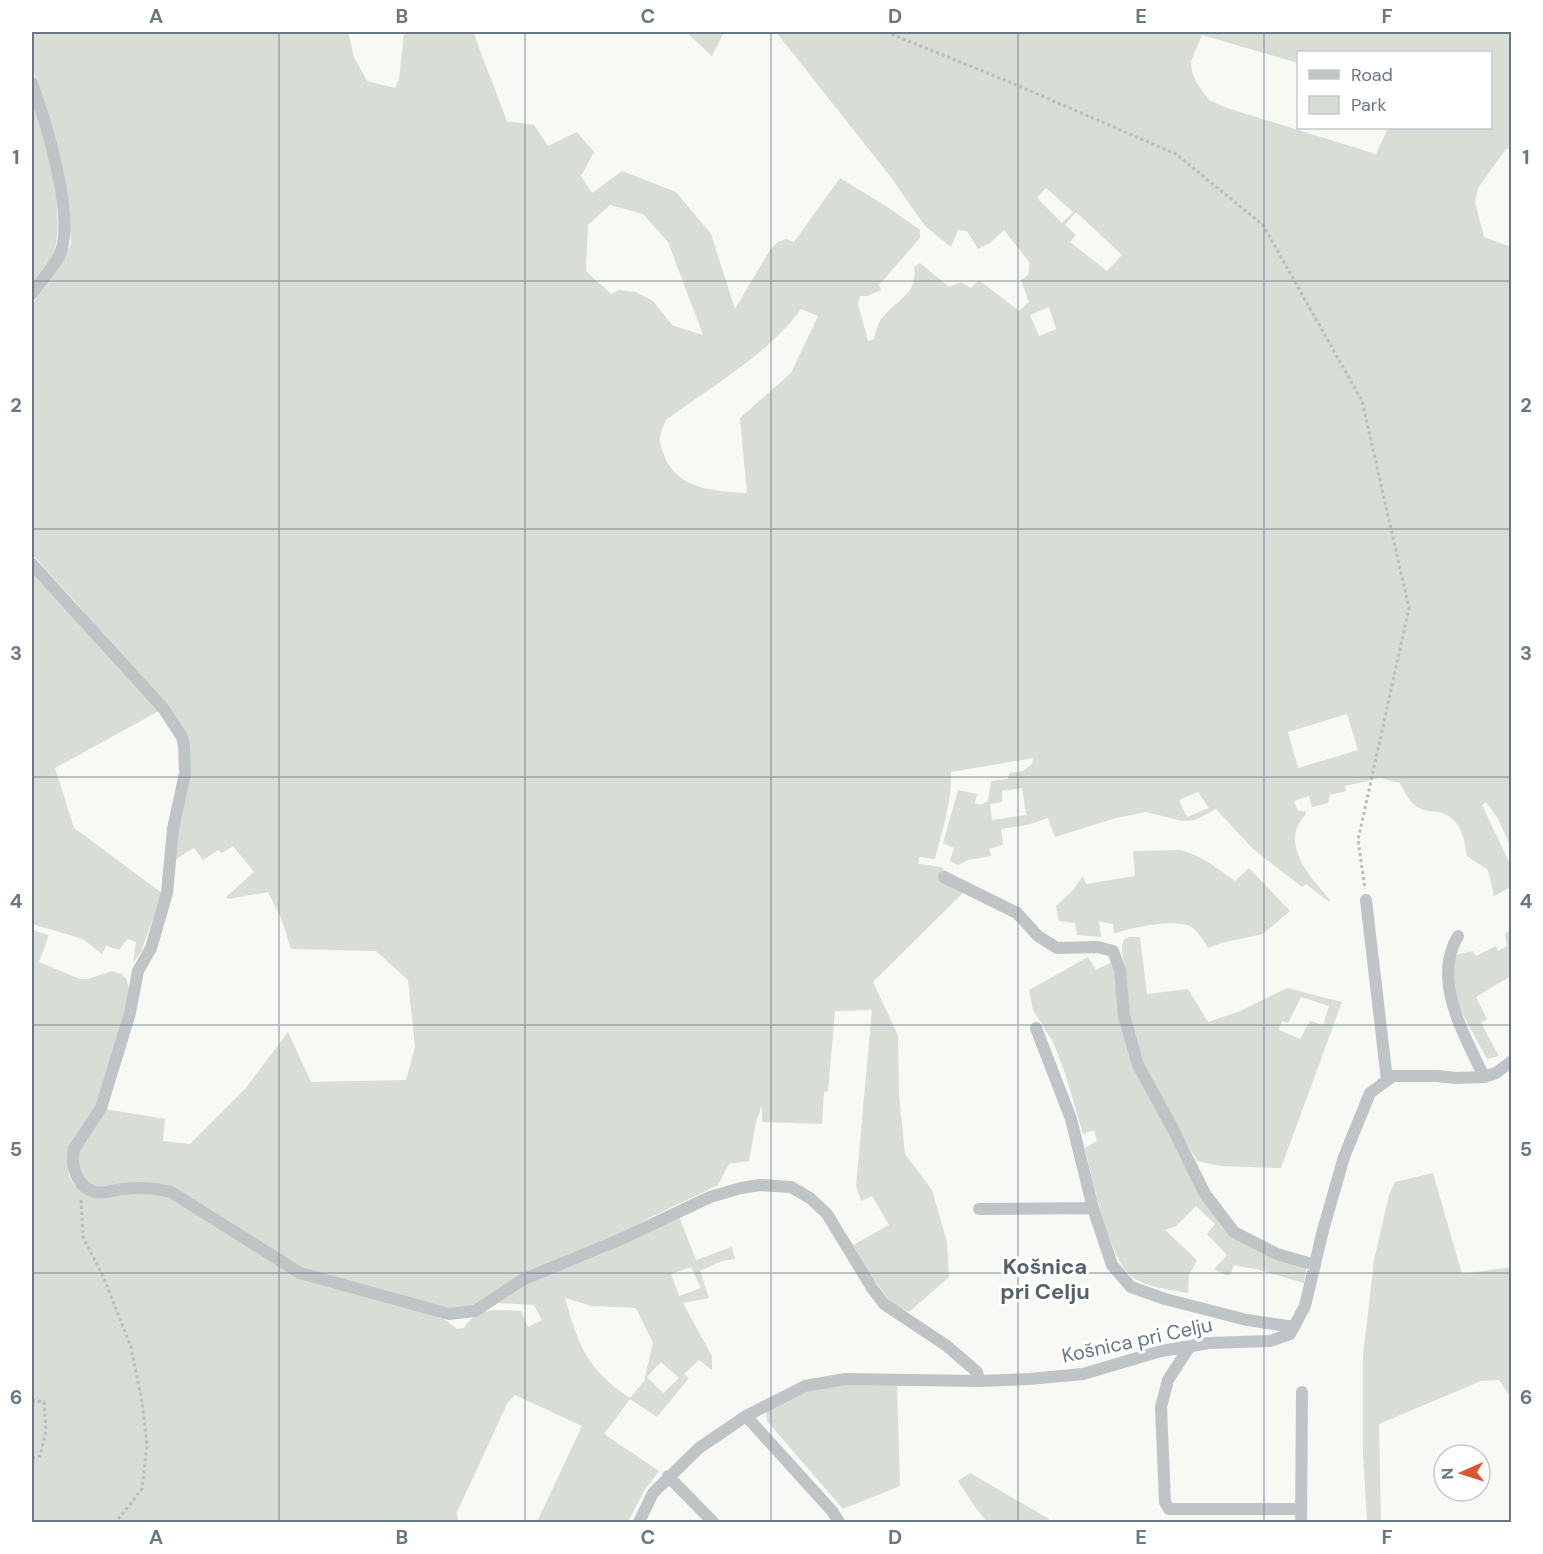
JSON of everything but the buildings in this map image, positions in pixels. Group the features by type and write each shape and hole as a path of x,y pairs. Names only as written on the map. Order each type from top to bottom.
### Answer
{"street":[{"path":"32,83 52,147 61,194 64,230 60,255 32,294"},
{"path":"32,564 163,708 182,737 184,746 185,773 173,829 167,893 151,948 138,972 130,1013 101,1108 73,1155 74,1170 79,1179 93,1191 102,1192 126,1188 158,1189 171,1192 300,1273 448,1314 475,1311 522,1280 619,1240 710,1197 760,1185 791,1187 810,1198 826,1214 884,1304 947,1346 977,1372 979,1381"},
{"path":"944,878 1017,913 1038,936 1057,948 1098,947 1113,951 1120,970 1124,1016 1138,1065 1205,1194 1234,1232 1277,1254 1315,1265"},
{"path":"1366,900 1387,1080"},
{"path":"1458,936 1452,947 1447,971 1450,997 1484,1077"},
{"path":"1036,1028 1071,1119 1093,1208 1112,1265 1131,1287 1165,1299 1247,1320 1294,1326 1305,1306 1344,1157 1370,1093 1393,1076 1484,1077 1496,1073 1512,1061"},
{"path":"979,1209 1093,1208"},
{"name":"Košnica pri Celju","path":"639,1522 653,1493 699,1448 746,1416 805,1386 845,1378 979,1381 1083,1374 1190,1346 1209,1343 1270,1341 1290,1334 1294,1326"},
{"path":"1190,1346 1168,1380 1161,1407 1164,1502 1169,1509 1301,1509"},
{"path":"1301,1522 1302,1392"},
{"path":"746,1416 832,1511 839,1522"},
{"path":"668,1476 713,1522"}],"path":[{"path":"885,32 1012,82 1176,154 1263,225 1356,390 1362,401 1409,608 1358,840 1366,900"},
{"path":"79,1179 82,1236 103,1276 131,1347 142,1402 147,1444 142,1489 116,1522"},
{"path":"32,1400 44,1402 46,1430 40,1456 32,1458"}],"green space":[{"path":"32,32 348,32 354,57 367,81 395,88 399,79 404,32 473,32 507,121 534,125 548,146 577,132 594,152 581,176 592,193 622,171 676,192 711,234 735,309 770,250 778,242 786,239 794,242 840,178 920,230 920,238 879,285 881,290 867,296 860,296 858,304 868,341 874,339 881,319 910,290 915,276 914,267 920,263 949,287 961,282 971,288 979,280 1019,311 1029,302 1021,280 1028,275 1030,263 1004,230 990,243 978,249 967,231 958,230 951,247 925,226 890,176 776,32 1511,32 1511,149 1506,149 1478,188 1475,202 1484,237 1511,247 1511,847 1497,817 1486,802 1482,805 1509,862 1511,887 1494,896 1488,870 1467,856 1460,828 1456,823 1445,814 1418,808 1408,798 1400,783 1380,778 1345,786 1346,791 1330,795 1328,803 1312,807 1309,796 1294,801 1298,811 1305,811 1306,814 1296,830 1295,840 1300,859 1330,900 1329,902 1306,884 1302,887 1253,849 1216,809 1195,820 1182,821 1146,812 1116,818 1055,837 1048,818 1027,825 1001,829 1003,845 989,849 991,856 968,860 958,865 950,861 954,848 943,843 958,790 977,794 975,803 980,805 988,801 991,781 1008,779 1009,773 1023,771 1032,764 1033,758 951,772 948,805 935,859 919,857 919,864 941,867 968,888 873,982 898,1035 899,1094 905,1154 932,1190 947,1242 949,1277 909,1312 892,1304 853,1245 889,1225 872,1196 861,1201 856,1186 872,1010 835,1011 828,1091 824,1092 822,1124 762,1122 762,1105 756,1122 749,1161 729,1164 718,1185 649,1218 606,1243 474,1306 450,1308 300,1270 169,1187 99,1188 91,1186 77,1169 78,1151 105,1109 165,1119 163,1141 190,1144 245,1089 288,1032 311,1082 406,1080 415,1047 408,980 376,951 291,949 281,918 268,892 228,899 226,897 254,872 233,846 222,853 218,850 203,860 194,848 176,859 189,751 79,606 32,554 32,305 71,244 66,186 43,96 32,68","holes":["1046,188 1073,212 1062,223 1037,198","610,205 643,214 668,242 703,335 672,325 653,301 636,292 619,290 611,294 586,271 588,225","1076,212 1122,255 1107,271 1070,242 1076,235 1065,225","1049,307 1056,329 1039,336 1030,315","801,309 818,316 791,373 740,418 747,493 710,489 688,482 670,467 662,450 660,437 666,420 756,355 788,325","1347,714 1358,750 1298,768 1288,732","1022,788 1026,815 992,820 990,804 1002,802 1002,791","1198,792 1209,808 1187,817 1179,800"]},
{"path":"686,32 724,32 712,56"},
{"path":"32,95 54,178 58,225 56,245 51,260 32,286"},
{"path":"32,572 159,711 55,768 74,828 162,893 141,952 133,963 136,942 127,939 119,950 106,946 102,954 83,939 32,924"},
{"path":"1179,850 1201,858 1235,881 1249,868 1290,911 1263,934 1208,948 1195,930 1183,924 1152,925 1114,934 1113,924 1099,921 1101,937 1077,935 1075,923 1059,921 1056,906 1073,890 1083,876 1086,884 1135,876 1133,851"},
{"path":"32,930 49,935 39,962 80,979 88,979 112,971 122,974 127,980 129,991 121,1025 97,1106 68,1156 69,1176 74,1185 83,1191 170,1195 259,1252 434,1315 457,1329 464,1328 476,1316 489,1311 521,1311 528,1327 542,1320 534,1305 498,1303 527,1283 599,1255 679,1216 696,1260 732,1247 735,1259 722,1261 700,1271 709,1298 683,1303 712,1356 712,1370 699,1360 684,1374 689,1378 657,1417 630,1399 604,1434 659,1471 644,1491 628,1522 537,1522 582,1426 515,1395 508,1402 457,1512 458,1522 32,1522","holes":["691,1267 701,1288 679,1296 671,1274","565,1298 592,1306 636,1308 653,1343 644,1381 630,1398 604,1378 594,1367 575,1330","661,1362 679,1378 663,1393 647,1377"]},
{"path":"1509,931 1511,934 1511,982 1509,977 1476,997 1487,1019 1481,1023 1499,1056 1487,1059 1456,1002 1450,972 1455,955 1473,951 1476,956 1496,946 1498,951 1507,946 1505,933"},
{"path":"1140,937 1147,994 1188,989 1208,1022 1238,1012 1287,988 1342,1002 1281,1168 1221,1166 1197,1161 1139,1056 1130,1016 1122,952 1124,939","holes":["1301,997 1329,1006 1323,1025 1310,1021 1300,1039 1279,1030 1282,1021 1288,1023"]},
{"path":"1088,957 1096,970 1117,959 1124,1026 1223,1216 1244,1232 1307,1262 1304,1283 1234,1265 1230,1275 1214,1269 1227,1255 1207,1234 1215,1224 1196,1206 1176,1226 1165,1230 1197,1260 1189,1275 1188,1293 1155,1287 1139,1281 1127,1272 1120,1262 1107,1231 1085,1148 1097,1141 1094,1130 1083,1134 1065,1073 1053,1042 1033,1010 1029,990"},
{"path":"1433,1173 1462,1274 1511,1267 1511,1398 1499,1380 1481,1381 1379,1424 1381,1522 1367,1522 1363,1452 1363,1356 1374,1260 1389,1195 1395,1182"},
{"path":"897,1382 900,1486 843,1509 767,1421 766,1412 795,1397 823,1388 848,1384"},
{"path":"970,1473 1049,1519 1047,1522 987,1522 958,1481"}],"district":[{"name":"Košnica pri Celju","path":"1045,1278"}]}
